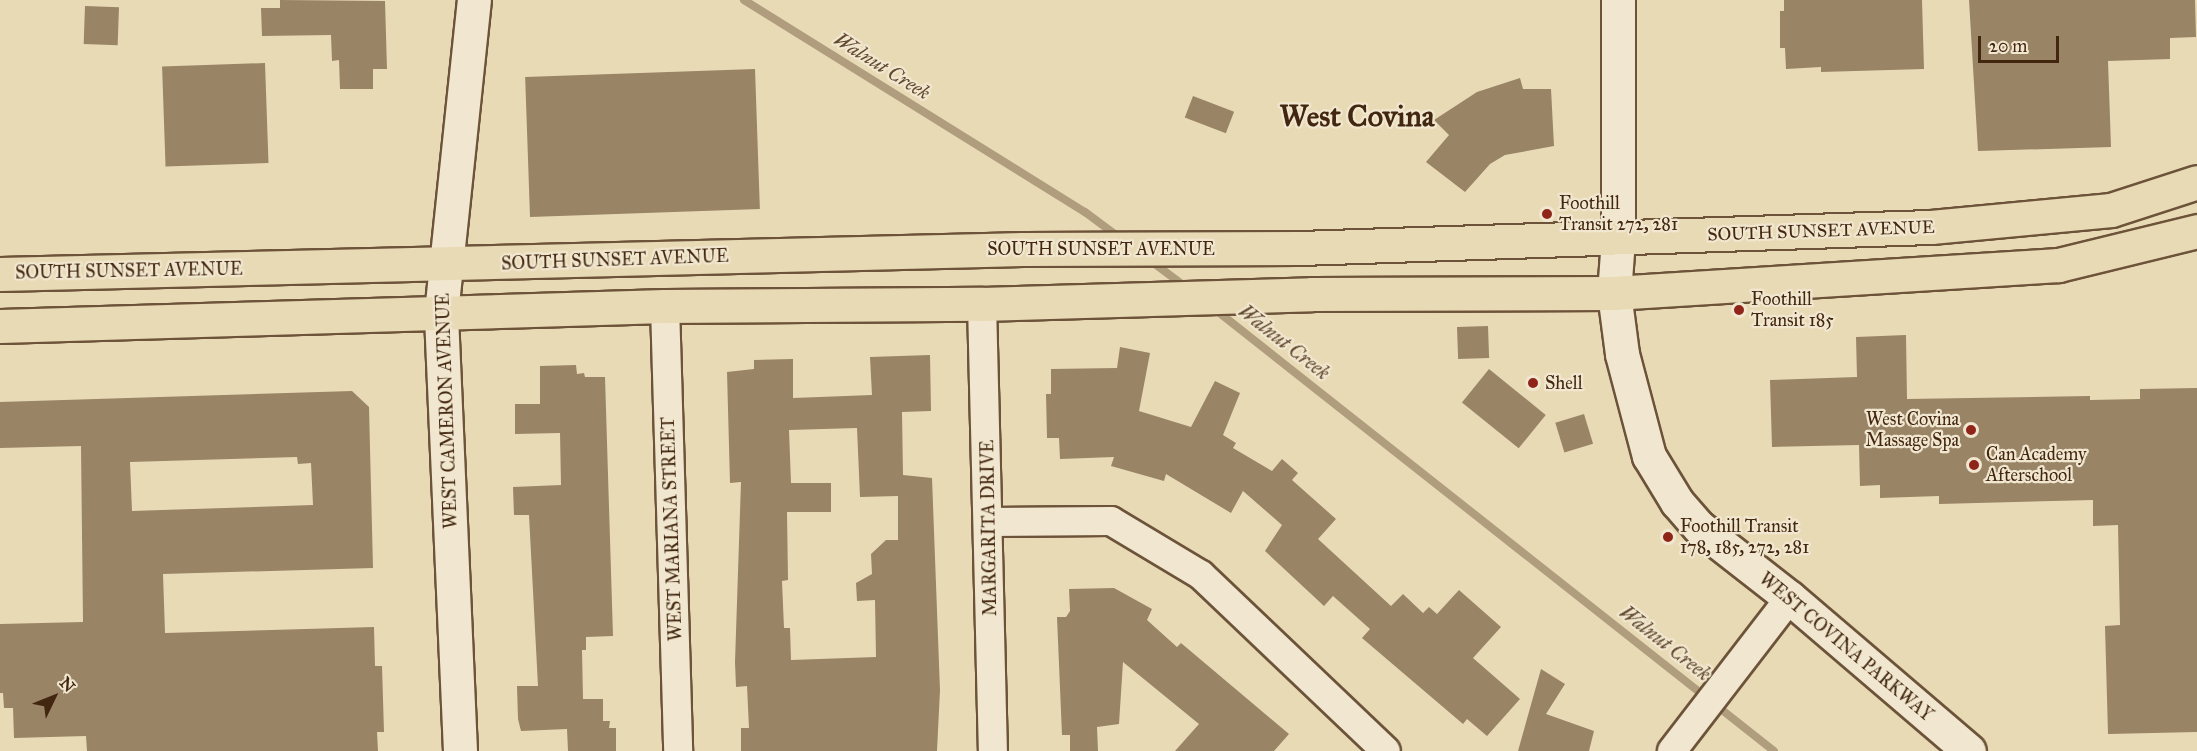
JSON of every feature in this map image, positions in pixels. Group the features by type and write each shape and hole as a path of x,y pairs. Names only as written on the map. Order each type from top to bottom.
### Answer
{"main road":[{"name":"SOUTH SUNSET AVENUE","path":"0,274 446,265 1023,249 1300,248 1931,227 2111,210 2197,182"},
{"path":"0,326 665,306 982,304 1040,300 1312,294 1614,292 2058,265 2197,231"}],"street":[{"name":"WEST CAMERON AVENUE","path":"460,751 441,313 474,0"},
{"name":"WEST COVINA PARKWAY","path":"1618,0 1618,239 1614,292 1622,354 1649,456 1677,502 1699,527 1790,598 1969,751"},
{"name":"MARGARITA DRIVE","path":"982,304 993,751"},
{"name":"WEST MARIANA STREET","path":"665,306 678,751"},
{"path":"989,522 1111,521 1201,575 1386,751"},
{"path":"1673,749 1790,598"}],"building":[{"path":"280,0 385,1 387,69 373,69 373,89 340,89 339,60 332,61 331,35 262,36 261,8 280,8"},
{"path":"1784,0 1922,0 1924,69 1821,72 1821,67 1786,69 1785,48 1780,48 1780,11 1784,11"},
{"path":"1969,0 2195,0 2196,37 2170,38 2170,59 2108,61 2111,147 1978,151"},
{"path":"85,6 119,7 118,45 84,44"},
{"path":"265,63 268,163 166,167 162,67"},
{"path":"755,69 760,209 530,217 525,77"},
{"path":"1520,78 1523,89 1551,89 1554,146 1505,155 1490,164 1465,192 1426,162 1449,135 1434,120 1477,92"},
{"path":"1193,96 1234,112 1226,133 1185,117"},
{"path":"1488,326 1489,358 1458,359 1457,327"},
{"path":"1906,335 1907,399 2090,396 2090,400 2140,399 2140,389 2197,388 2197,732 2108,734 2105,626 2120,625 2118,525 2093,526 2093,500 1939,504 1939,496 1880,498 1880,485 1860,486 1859,445 1772,447 1770,380 1857,377 1856,337"},
{"path":"1120,347 1150,353 1139,411 1191,427 1215,381 1240,393 1223,435 1236,443 1233,448 1272,471 1282,459 1298,473 1292,480 1336,519 1318,539 1391,606 1403,594 1423,613 1429,607 1437,614 1459,590 1501,627 1473,658 1520,699 1487,736 1467,719 1463,724 1362,638 1370,629 1333,596 1324,606 1265,551 1282,525 1243,491 1231,513 1166,474 1164,481 1111,466 1114,457 1060,459 1059,438 1047,438 1046,394 1051,394 1051,369 1117,368"},
{"path":"930,355 931,411 902,412 903,475 932,478 940,690 937,751 741,751 741,728 749,728 747,686 736,687 735,662 741,482 730,483 727,372 754,369 754,360 793,359 793,398 872,395 870,357","holes":["857,428 860,497 898,496 898,540 886,540 871,554 872,574 856,583 857,601 875,600 876,657 791,660 790,628 784,628 782,581 788,580 787,512 831,512 831,483 791,483 789,430"]},
{"path":"576,365 577,374 584,373 585,377 605,377 613,636 586,637 586,650 582,650 583,699 603,699 603,721 610,721 609,728 616,728 616,751 568,751 567,729 521,731 518,719 517,686 538,686 529,515 514,515 513,487 561,485 560,433 515,434 515,404 540,404 540,366"},
{"path":"1489,369 1546,415 1519,448 1462,402"},
{"path":"352,391 369,407 373,568 163,574 165,633 374,627 375,666 382,666 384,732 377,732 378,751 87,751 86,736 14,738 13,708 4,708 3,693 0,693 0,624 83,622 81,446 0,448 0,402","holes":["297,457 298,464 311,463 313,505 132,511 130,462"]},
{"path":"1584,414 1593,444 1564,452 1555,423"},
{"path":"1114,588 1152,609 1147,620 1177,647 1181,643 1289,734 1274,751 1175,751 1199,724 1123,662 1119,724 1097,727 1098,751 1070,751 1070,735 1062,735 1057,617 1066,617 1070,611 1069,589"},
{"path":"1541,669 1565,684 1546,714 1594,731 1589,751 1518,751"}],"waterway":[{"name":"Walnut Creek","path":"744,0 1085,212 1120,238"},
{"name":"Walnut Creek","path":"1147,258 1187,288"},
{"name":"Walnut Creek","path":"1212,307 1774,751"}],"place":[{"name":"Foothill Transit 272, 281","path":"1547,214"},
{"name":"Foothill Transit 185","path":"1739,310"},
{"name":"Shell","path":"1533,383"},
{"name":"West Covina Massage Spa","path":"1971,430"},
{"name":"Can Academy Afterschool","path":"1974,465"},
{"name":"Foothill Transit 178, 185, 272, 281","path":"1668,537"}],"district":[{"name":"West Covina","path":"1357,116"}]}
